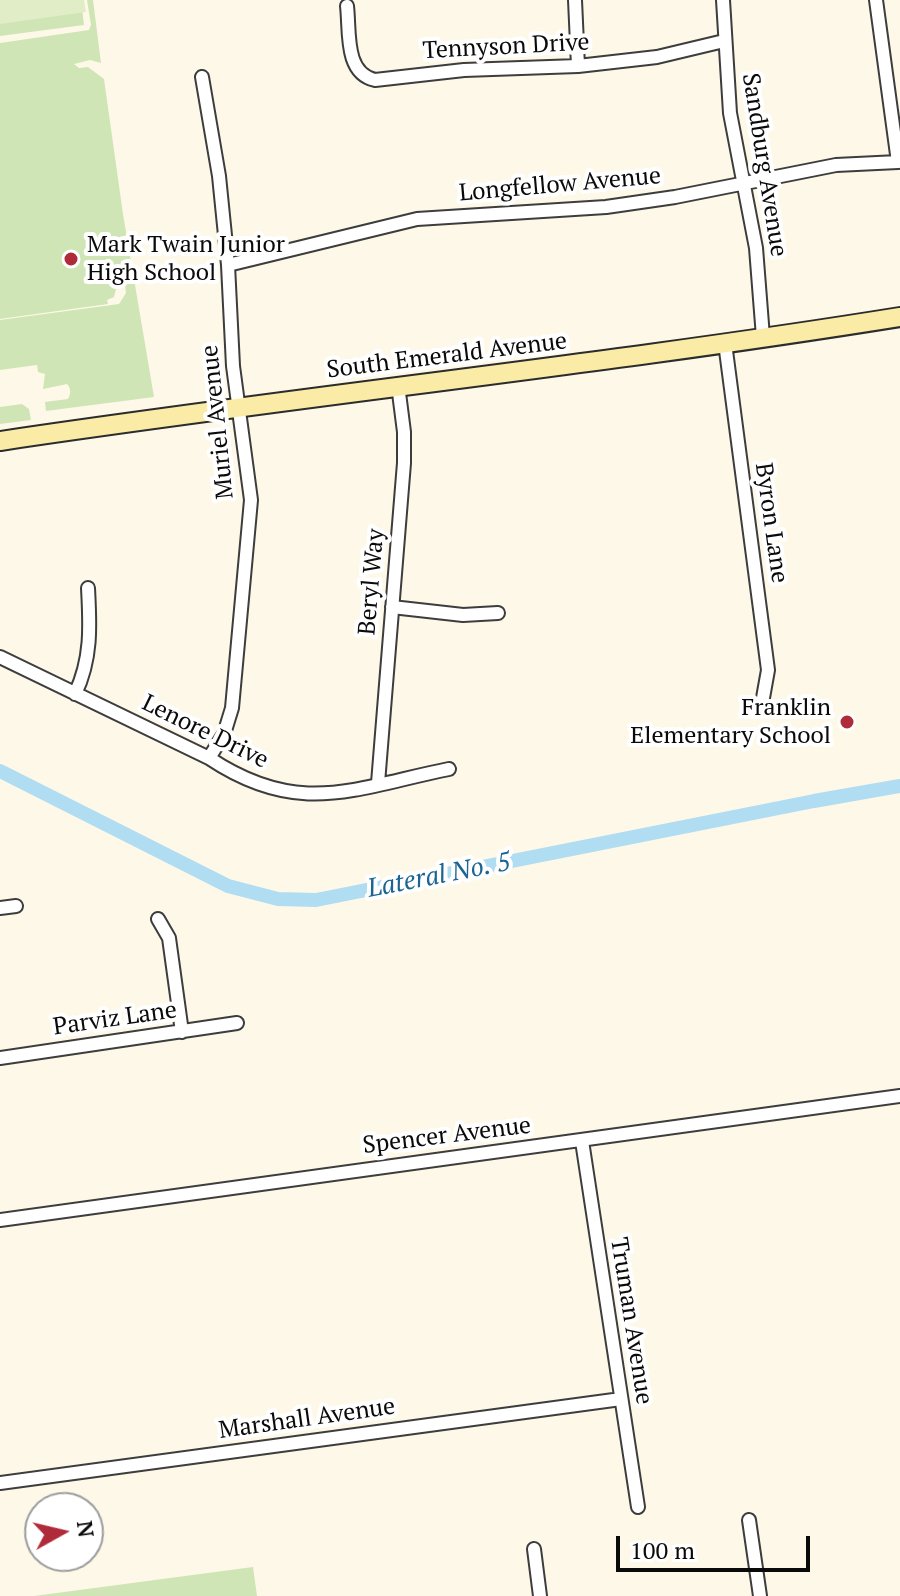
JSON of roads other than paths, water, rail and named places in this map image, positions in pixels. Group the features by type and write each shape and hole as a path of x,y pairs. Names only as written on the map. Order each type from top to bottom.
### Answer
{"street":[{"path":"575,0 578,66"},
{"name":"Sandburg Avenue","path":"723,0 730,113 756,248 763,337"},
{"path":"876,0 898,162"},
{"name":"Tennyson Drive","path":"347,6 354,66 366,78 375,80 464,70 578,66 657,57 724,41"},
{"name":"Muriel Avenue","path":"202,77 219,176 228,265 233,366 251,500 232,708 224,734 209,758"},
{"name":"Longfellow Avenue","path":"228,265 417,219 606,207 836,165 898,162"},
{"name":"South Emerald Avenue","path":"0,441 398,385 544,369 900,317"},
{"name":"Byron Lane","path":"725,343 767,658 761,709"},
{"name":"Beryl Way","path":"378,783 404,463 398,385"},
{"path":"75,694 83,678 89,653 88,588"},
{"path":"392,607 463,615 498,613"},
{"name":"Lenore Drive","path":"0,657 209,758 230,772 278,792 324,795 449,769"},
{"path":"0,908 16,906"},
{"path":"158,919 169,938 182,1032"},
{"name":"Parviz Lane","path":"0,1058 237,1023"},
{"name":"Spencer Avenue","path":"0,1220 900,1096"},
{"name":"Truman Avenue","path":"582,1141 638,1507"},
{"name":"Marshall Avenue","path":"0,1483 621,1399"},
{"path":"749,1520 760,1596"},
{"path":"534,1549 540,1596"}],"waterway":[{"name":"Lateral No. 5","path":"0,771 228,886 278,899 316,900 900,786"}],"place":[{"name":"Mark Twain Junior High School","path":"71,259"},
{"name":"Franklin Elementary School","path":"847,722"}]}
